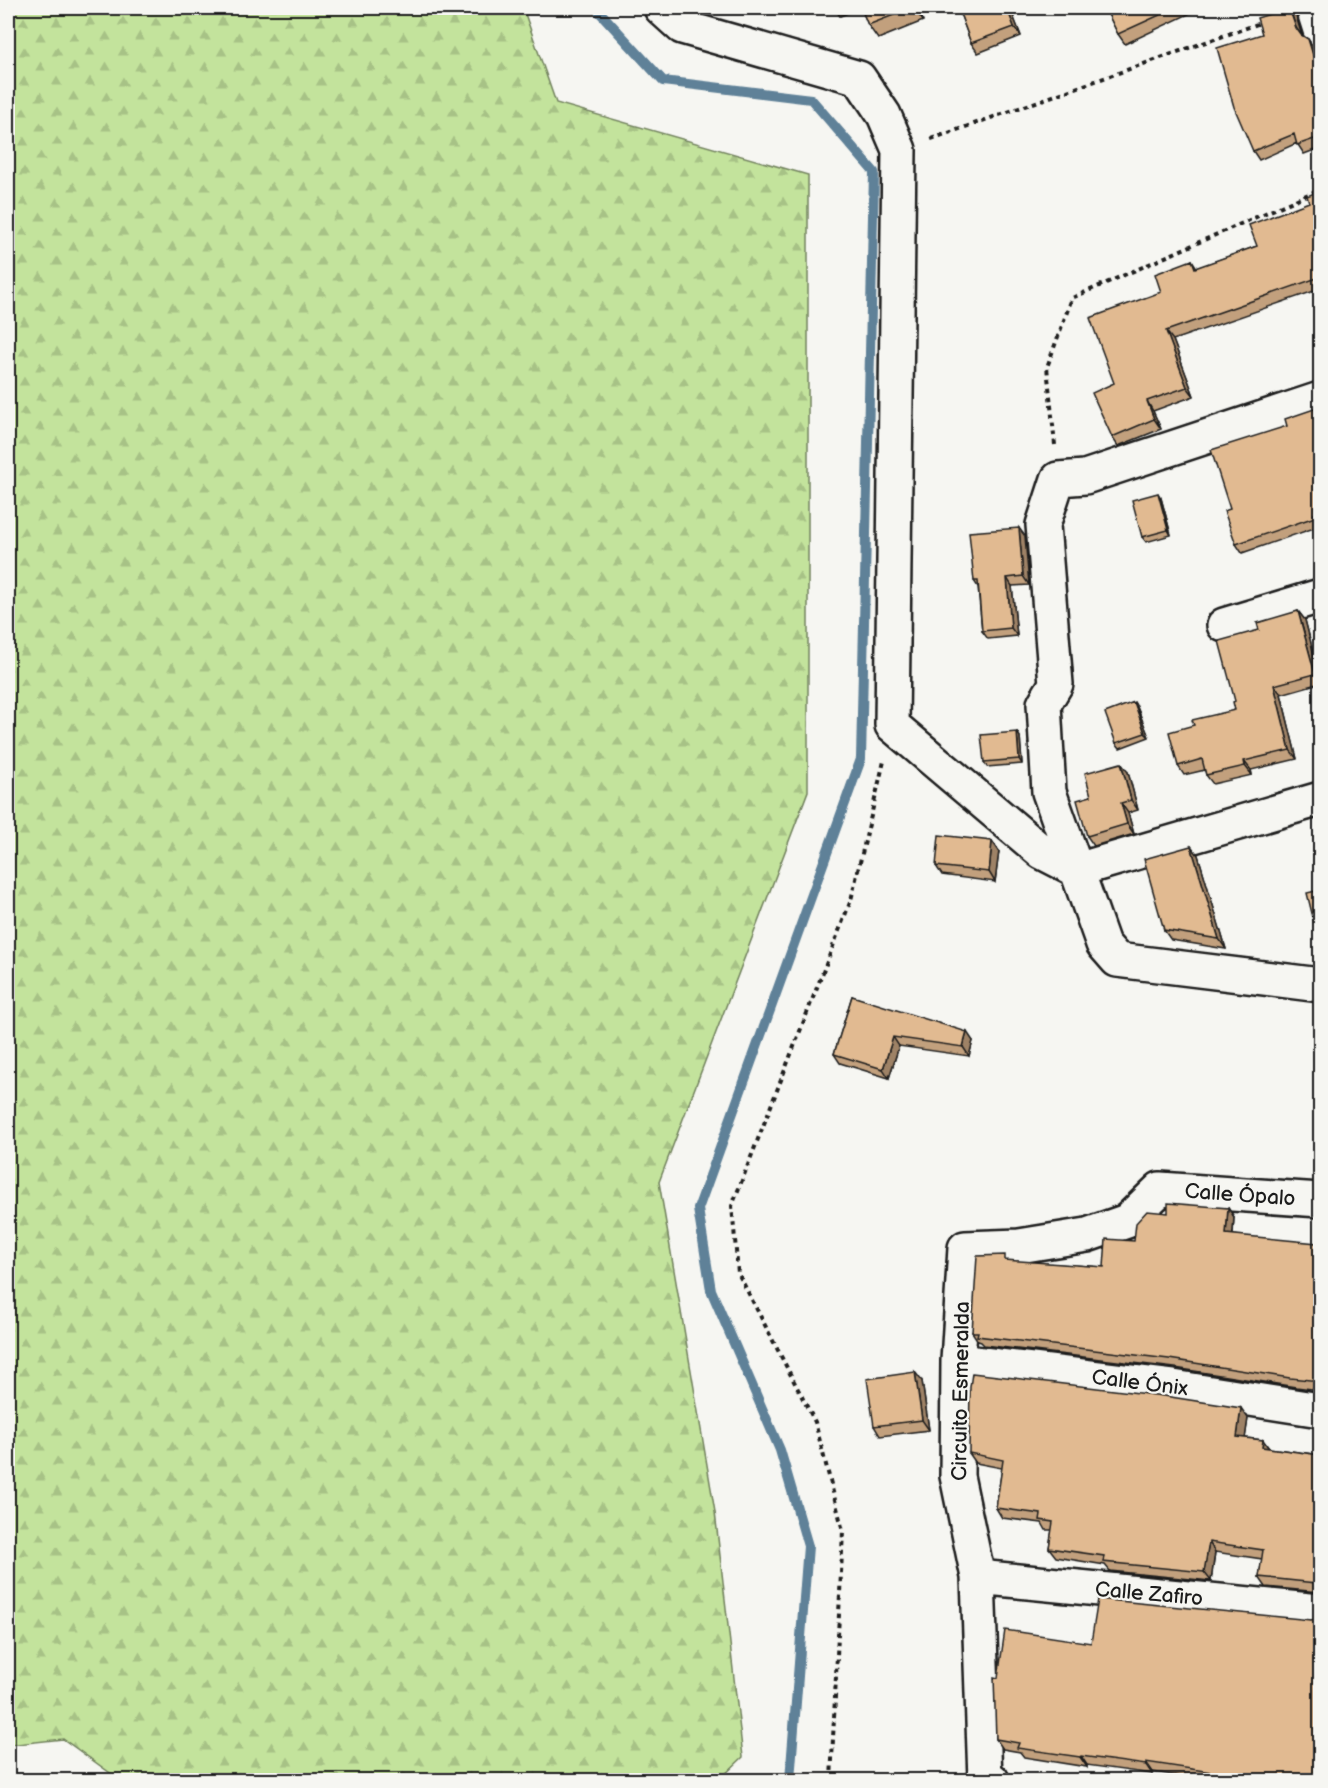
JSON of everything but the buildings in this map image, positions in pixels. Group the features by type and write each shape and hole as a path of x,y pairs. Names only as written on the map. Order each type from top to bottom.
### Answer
{"street":[{"path":"661,8 682,27 859,78 884,116 899,150 892,726 1042,852 1077,870 1320,799"},
{"path":"1313,8 1320,30"},
{"path":"1320,399 1085,477 1058,478 1043,525 1056,684 1044,704 1049,792 1103,944 1117,960 1320,985"},
{"path":"1224,625 1320,596"},
{"name":"Calle Ópalo","path":"1161,1189 1320,1200"},
{"name":"Circuito Esmeralda","path":"989,1780 978,1577 957,1476 958,1361 965,1248 1019,1246 1087,1235 1127,1221 1161,1189"},
{"name":"Calle Ónix","path":"958,1361 1173,1387 1320,1410"},
{"name":"Calle Zafiro","path":"978,1577 1050,1586 1288,1606 1320,1611"}],"path":[{"path":"899,150 1265,21"},
{"path":"1058,478 1047,367 1071,298 1320,189"},
{"path":"831,1780 843,1531 815,1422 738,1273 732,1206 851,900 892,726"}],"green space":[{"path":"8,8 523,8 556,103 808,175 808,791 659,1182 715,1512 743,1757 719,1780 120,1780 63,1739 8,1745"}],"waterway":[{"path":"596,8 663,81 811,99 874,172 861,759 698,1209 711,1290 780,1450 808,1546 790,1780"}]}
